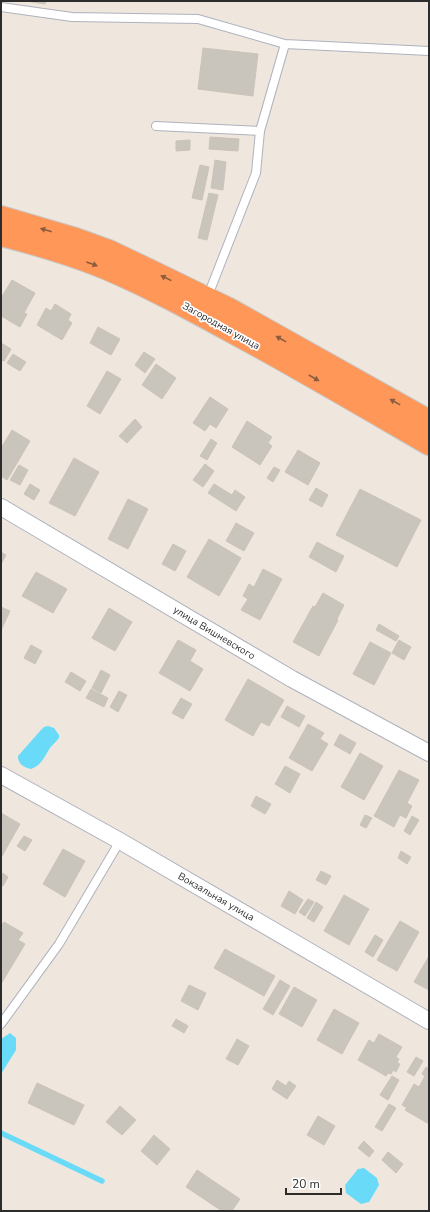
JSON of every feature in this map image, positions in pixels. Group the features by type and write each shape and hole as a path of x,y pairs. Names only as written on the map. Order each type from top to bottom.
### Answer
{"highway":[{"name":"Загородная улица","path":"1,218 76,239 109,251 231,310 429,421"},
{"name":"Загородная улица","path":"1,235 32,243 97,266 186,307 429,444"}],"street":[{"name":"улица Вишневского","path":"1,507 292,679 429,754"},
{"name":"Вокзальная улица","path":"1,775 120,841 429,1021"}],"lane":[{"path":"1,7 72,17 198,19 285,44 429,51"},
{"path":"207,298 256,173 260,131 285,44"},
{"path":"156,126 260,131"},
{"path":"1,1024 59,944 120,841"}],"water":[{"path":"48,726 54,728 59,735 59,738 38,765 31,769 23,766 19,761 18,756 44,727"},
{"path":"10,1033 16,1038 16,1050 1,1074 1,1039"},
{"path":"364,1168 377,1178 379,1185 369,1202 361,1204 346,1193 345,1185 358,1169"}],"building":[{"path":"26,1 46,1 45,4"},
{"path":"203,48 258,54 253,96 198,89"},
{"path":"210,137 239,139 238,151 209,149"},
{"path":"190,140 190,150 176,151 176,141"},
{"path":"215,160 226,162 223,190 211,188"},
{"path":"200,165 209,167 202,200 192,198"},
{"path":"209,193 218,195 207,240 198,238"},
{"path":"12,280 35,293 24,313 27,314 20,327 1,316 1,298"},
{"path":"55,304 71,314 68,320 72,323 62,340 37,325 46,308 51,311"},
{"path":"98,327 120,339 111,355 90,343"},
{"path":"1,343 11,349 4,361 1,360"},
{"path":"144,352 155,359 145,373 135,365"},
{"path":"13,354 26,362 20,371 7,363"},
{"path":"156,364 176,378 162,399 142,385"},
{"path":"107,371 121,379 100,414 87,406"},
{"path":"210,397 228,409 216,428 210,424 205,431 193,423"},
{"path":"135,419 142,427 127,443 119,436"},
{"path":"247,421 272,437 268,443 272,446 260,465 232,447"},
{"path":"12,430 30,441 7,480 1,476 1,448"},
{"path":"211,439 217,443 207,460 200,456"},
{"path":"298,450 320,463 308,485 285,472"},
{"path":"74,458 99,472 75,516 49,503"},
{"path":"205,464 214,471 203,487 193,480"},
{"path":"19,465 28,470 20,485 10,480"},
{"path":"274,467 280,470 273,482 267,478"},
{"path":"30,484 40,490 34,500 24,494"},
{"path":"214,484 232,495 235,490 245,497 236,511 208,493"},
{"path":"316,488 328,495 322,507 309,500"},
{"path":"360,489 421,520 397,567 336,535"},
{"path":"128,499 148,509 128,549 108,539"},
{"path":"236,523 254,533 244,551 226,541"},
{"path":"209,539 241,558 219,596 187,577"},
{"path":"317,542 344,556 336,572 309,557"},
{"path":"173,544 186,551 175,571 162,564"},
{"path":"1,552 6,555 1,564"},
{"path":"263,569 282,579 260,620 241,610 248,599 243,596 249,584 254,587"},
{"path":"36,572 67,589 53,613 22,596"},
{"path":"323,593 344,605 337,619 315,607"},
{"path":"313,606 338,620 319,656 293,642"},
{"path":"1,607 10,611 1,630"},
{"path":"109,608 132,622 115,651 92,638"},
{"path":"379,624 399,636 396,641 376,630"},
{"path":"178,640 196,650 190,661 203,669 190,691 159,673"},
{"path":"399,640 411,647 404,660 392,653"},
{"path":"370,642 391,653 374,685 353,674"},
{"path":"31,645 42,651 35,664 24,658"},
{"path":"101,670 110,675 101,693 92,688"},
{"path":"71,672 86,681 80,691 65,682"},
{"path":"248,679 284,700 269,726 261,722 253,736 225,720"},
{"path":"91,689 108,698 104,707 86,698"},
{"path":"119,691 127,695 118,712 110,707"},
{"path":"181,698 192,704 183,719 172,713"},
{"path":"287,706 305,716 299,727 281,717"},
{"path":"308,724 324,733 320,739 328,744 312,771 289,758"},
{"path":"340,734 356,743 350,754 334,745"},
{"path":"360,753 383,766 364,800 341,787"},
{"path":"285,766 300,774 290,793 275,784"},
{"path":"399,770 419,780 407,803 412,806 406,818 400,815 394,827 374,816"},
{"path":"256,796 271,804 265,814 251,806"},
{"path":"1,813 20,824 2,856 1,855"},
{"path":"365,815 372,818 366,828 360,825"},
{"path":"412,816 419,820 410,835 404,831"},
{"path":"24,836 32,840 25,851 17,846"},
{"path":"63,849 85,861 65,897 43,884"},
{"path":"401,851 411,857 407,864 398,858"},
{"path":"321,871 331,876 326,885 316,880"},
{"path":"3,873 8,877 3,886 1,885 1,876"},
{"path":"289,891 303,900 295,914 281,906"},
{"path":"344,895 369,909 349,945 324,931"},
{"path":"308,899 314,902 305,916 299,912"},
{"path":"316,902 323,907 314,922 307,918"},
{"path":"400,921 419,932 397,971 377,960"},
{"path":"4,922 23,933 18,940 25,944 1,984 1,926"},
{"path":"375,935 383,940 373,957 365,952"},
{"path":"225,949 275,976 264,996 214,968"},
{"path":"429,956 429,990 414,982"},
{"path":"280,980 290,986 273,1015 263,1009"},
{"path":"189,985 206,993 198,1010 181,1001"},
{"path":"294,987 317,1000 302,1027 279,1014"},
{"path":"334,1009 359,1023 342,1054 317,1040"},
{"path":"176,1019 188,1026 184,1033 172,1026"},
{"path":"379,1034 402,1047 396,1057 399,1059 397,1063 400,1064 396,1072 393,1070 391,1074 388,1073 386,1076 358,1060 369,1040 374,1043"},
{"path":"237,1039 249,1046 238,1065 226,1059"},
{"path":"416,1057 423,1061 414,1076 407,1072"},
{"path":"426,1067 429,1069 429,1124 405,1110 407,1108 402,1105 414,1084 419,1087 425,1076 422,1074"},
{"path":"392,1076 399,1080 388,1100 380,1095"},
{"path":"277,1080 286,1086 289,1081 296,1086 287,1099 272,1089"},
{"path":"37,1083 84,1105 74,1125 28,1103"},
{"path":"389,1104 396,1108 382,1131 375,1127"},
{"path":"120,1106 136,1120 122,1135 106,1122"},
{"path":"318,1116 335,1126 324,1145 307,1135"},
{"path":"154,1135 170,1149 157,1165 141,1151"},
{"path":"364,1141 374,1151 369,1157 358,1148"},
{"path":"388,1152 403,1164 396,1173 382,1160"},
{"path":"197,1170 240,1199 232,1211 222,1211 186,1187"}],"waterway":[{"path":"1,1133 102,1181"}]}
